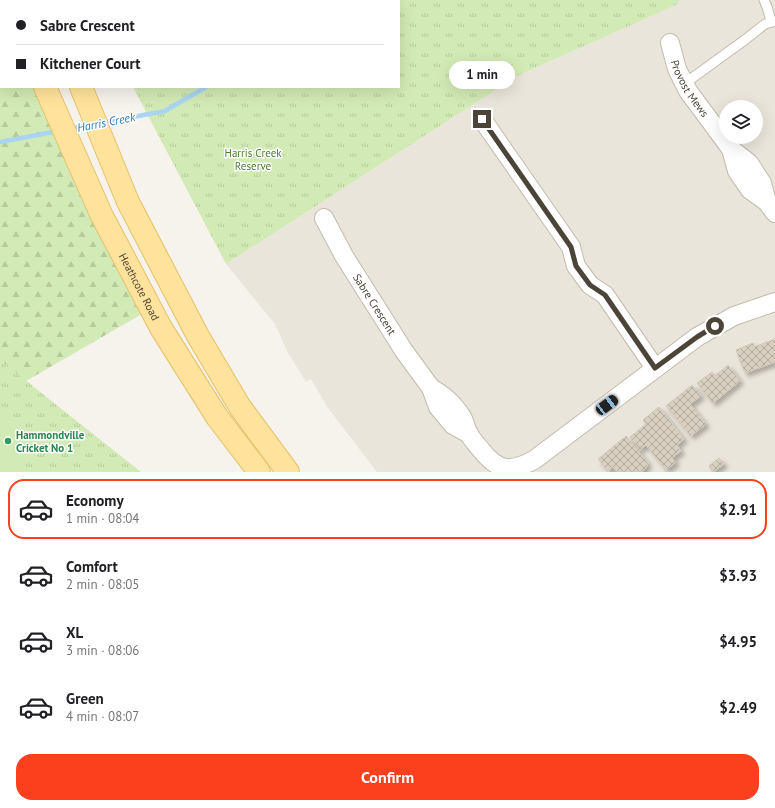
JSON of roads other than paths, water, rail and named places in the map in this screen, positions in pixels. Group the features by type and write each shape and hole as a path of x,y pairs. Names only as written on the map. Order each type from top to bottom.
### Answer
{"main road":[{"name":"Heathcote Road","path":"45,88 102,214 161,328 217,417 259,472"},
{"path":"81,88 128,202 198,336 240,407 288,472"}],"street":[{"name":"Provost Mews","path":"670,43 677,69 684,84 730,149 749,163 762,183 771,207"},
{"path":"482,119 571,247 586,258 601,278 605,295 655,368"},
{"name":"Sabre Crescent","path":"324,218 344,256 404,351 431,388 448,398 463,418 469,434 494,464 500,468 508,470 521,468 534,460 697,337 715,326 752,308 775,302"}],"lane":[{"path":"684,84 765,24 773,21 764,0"}],"waterway":[{"name":"Harris Creek","path":"101,123 165,111 204,88"},
{"name":"Harris Creek","path":"70,129 90,125"},
{"name":"Harris Creek","path":"0,142 58,131"}],"place":[{"name":"Hammondville Cricket No 1","path":"8,441"}],"park label":[{"name":"Harris Creek Reserve","path":"253,159"}]}
